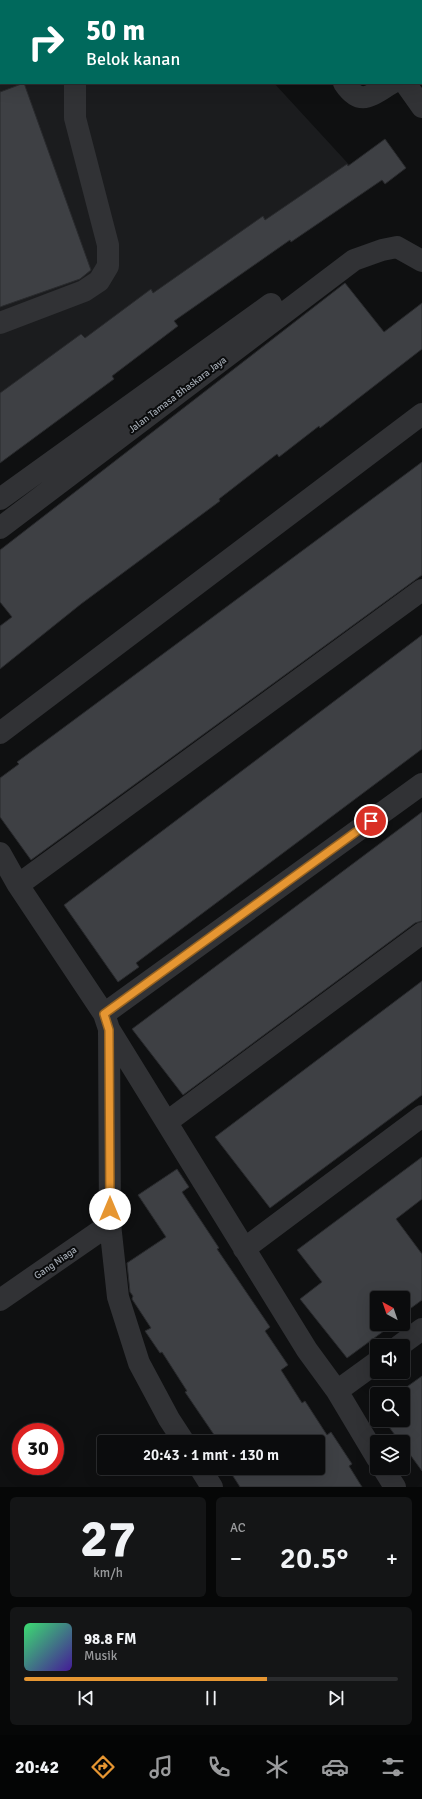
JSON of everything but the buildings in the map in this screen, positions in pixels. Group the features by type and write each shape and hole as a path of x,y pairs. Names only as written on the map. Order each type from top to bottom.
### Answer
{"street":[{"path":"0,322 84,291 99,281 108,266 108,245 75,118 75,84"},
{"path":"345,84 350,92 358,97 366,98 390,84"},
{"path":"406,84 422,107"},
{"name":"Jalan Tamasa Bhaskara Jaya","path":"0,500 292,288 322,270 382,250 398,248 422,261"},
{"name":"Jalan Tamasa Bhaskara Jaya","path":"0,528 354,260"},
{"path":"0,733 422,414"},
{"path":"18,885 422,590"},
{"path":"106,1022 422,784"},
{"path":"0,853 18,885 106,1022 244,1249 307,1350 337,1391 370,1446"},
{"path":"167,1122 422,933"},
{"path":"106,1022 110,1224 118,1297 139,1363 169,1419 179,1435"},
{"path":"244,1249 422,1116"},
{"name":"Gang Niaga","path":"0,1300 110,1224"},
{"path":"408,1339 422,1329"},
{"path":"337,1391 370,1367"},
{"path":"204,1475 212,1487"},
{"path":"387,1475 395,1487"}],"shaded area":[{"path":"0,84 275,84 354,170 0,401"}],"route":[{"path":"110,1209 109,1030 104,1014 371,821"}]}
